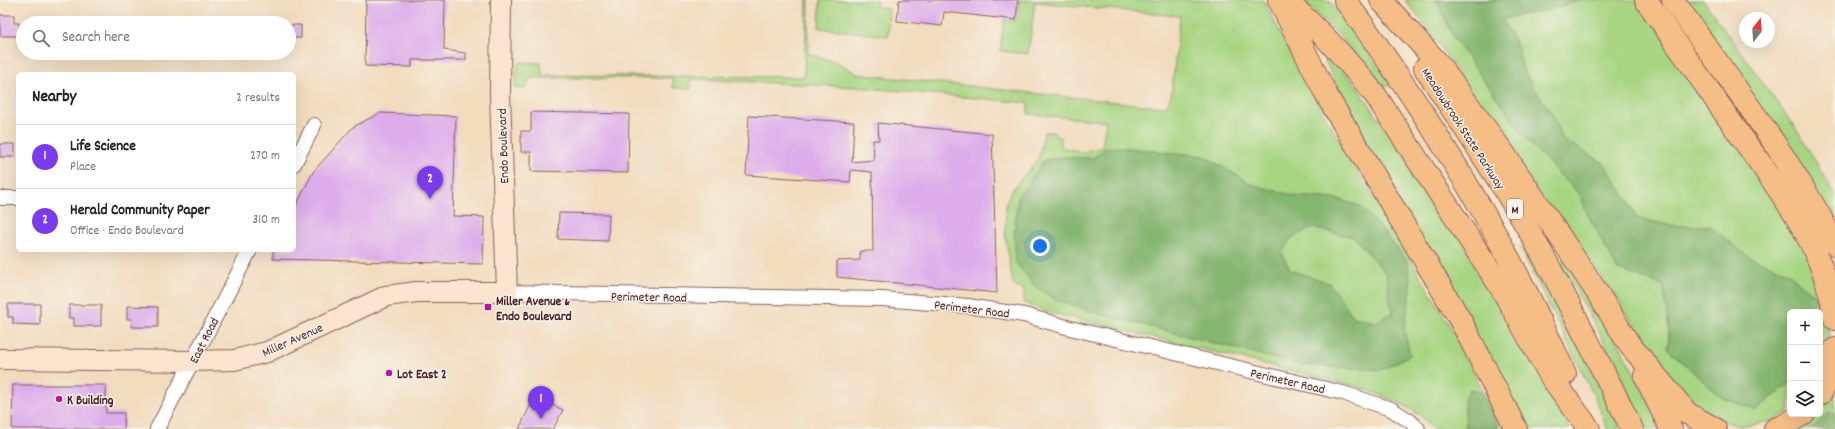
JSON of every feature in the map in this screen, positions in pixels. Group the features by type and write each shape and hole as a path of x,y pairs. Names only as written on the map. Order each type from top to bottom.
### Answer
{"highway":[{"path":"1279,0 1327,96 1462,323 1516,429"},
{"path":"1284,0 1307,19 1354,69 1391,118 1500,286 1551,377 1589,429"},
{"name":"Meadowbrook State Parkway","path":"1344,0 1422,112 1496,236 1554,348 1589,429"},
{"path":"1380,0 1438,62 1500,149 1595,289 1629,344 1671,429"},
{"name":"Meadowbrook State Parkway","path":"1380,0 1490,166 1535,242 1576,317 1632,429"},
{"path":"1646,0 1793,210 1816,250 1827,279 1835,319"},
{"path":"1673,0 1789,163 1818,211 1835,244"},
{"path":"1629,344 1687,413 1708,427 1715,429"},
{"path":"1823,390 1834,364 1835,349"},
{"path":"1775,429 1798,417"}],"street":[{"name":"Endo Boulevard","path":"501,0 500,94 507,292"},
{"path":"296,160 314,125"},
{"path":"0,198 16,198"},
{"name":"East Road","path":"157,429 249,252"},
{"name":"Miller Avenue","path":"0,359 234,360 267,352 386,296 417,292 507,292"},
{"name":"Perimeter Road","path":"507,292 882,299 968,306 1024,315 1070,328 1342,393 1391,409 1410,421 1418,429"}],"green space":[{"path":"807,0 809,0 809,54 837,62 857,74 1161,107 1167,105 1171,96 1180,16 1035,2 1028,54 1000,51 1004,20 1016,21 1019,0 1263,0 1316,101 1453,331 1502,429 1433,429 1426,421 1408,407 1355,386 1048,312 1024,303 1024,289 1017,288 1013,283 1005,235 1006,204 1012,190 1039,158 1044,132 1052,132 1061,137 1060,147 1083,152 1102,147 1106,121 1028,114 1028,103 857,87 691,79 691,89 673,88 672,78 531,78 525,89 515,88 517,67 520,62 541,63 542,75 804,77"},
{"path":"820,0 877,0 876,7 889,9 888,36 819,28"},
{"path":"1302,0 1329,0 1392,86 1382,86 1339,35"},
{"path":"1405,0 1639,0 1805,245 1825,301 1829,339 1823,369 1823,309 1787,309 1787,413 1772,421 1739,426 1704,414 1666,380 1615,295 1542,200 1434,37"},
{"path":"1437,0 1581,0 1538,13 1518,15 1502,20 1518,47 1523,71 1553,116 1563,140 1603,162 1628,200 1636,218 1674,226 1710,226 1747,256 1787,272 1820,301 1819,309 1787,309 1787,385 1756,410 1722,398 1668,349 1669,329 1663,285 1618,270 1586,211 1581,196 1530,144 1453,37"},
{"path":"1682,0 1703,0 1799,133 1835,195 1835,226"},
{"path":"1313,34 1356,85 1521,329 1562,411 1569,429 1525,429 1347,108"},
{"path":"1118,147 1204,156 1253,185 1295,196 1337,199 1360,206 1408,262 1411,289 1404,330 1410,355 1381,370 1301,365 1100,314 1056,300 1035,286 1016,263 1014,232 1018,197 1044,160 1066,157 1093,158 1105,148","holes":["1312,228 1354,237 1386,274 1392,313 1375,322 1354,317 1329,283 1290,270 1282,253 1291,238"]},
{"path":"1520,247 1526,249 1565,317 1620,429 1607,429 1597,402"},
{"path":"1567,259 1620,346 1663,429 1646,429 1608,349 1561,263"},
{"path":"1835,387 1835,429 1793,429 1810,417 1823,417 1823,404 1834,391"},
{"path":"1470,389 1480,391 1499,429 1466,429 1464,399"},
{"path":"1830,412 1835,415 1835,429 1812,429"}],"building":[{"path":"366,0 445,0 444,50 466,53 466,60 412,60 412,67 365,66"},
{"path":"899,0 1018,0 1016,20 944,12 942,26 897,21"},
{"path":"0,15 14,15 14,23 16,23 16,36 0,36"},
{"path":"296,25 301,25 301,38 296,38"},
{"path":"531,112 629,114 628,173 531,171 531,152 521,152 521,131 531,131"},
{"path":"380,113 456,116 453,216 484,217 483,264 273,259 273,252 296,252 296,206 313,172 353,127"},
{"path":"749,116 854,122 852,162 874,160 873,140 879,140 878,123 992,134 997,293 837,277 837,261 860,260 860,251 873,251 872,172 851,170 850,182 746,175"},
{"path":"0,144 15,144 15,157 0,157"},
{"path":"559,213 609,214 608,241 558,239"},
{"path":"8,304 40,304 40,325 13,324 13,317 8,317"},
{"path":"69,305 101,305 101,326 74,326 74,318 69,318"},
{"path":"127,306 158,307 158,327 131,327 132,319 127,319"},
{"name":"K Building","path":"13,385 106,385 106,413 124,413 124,429 12,429"},
{"path":"535,396 563,410 553,429 519,429"}],"place":[{"name":"Herald Community Paper","path":"430,199"},
{"name":"Miller Avenue & Endo Boulevard","path":"488,307"},
{"name":"Lot East 2","path":"389,373"},
{"name":"K Building","path":"59,399"},
{"name":"Life Science","path":"541,419"}]}
